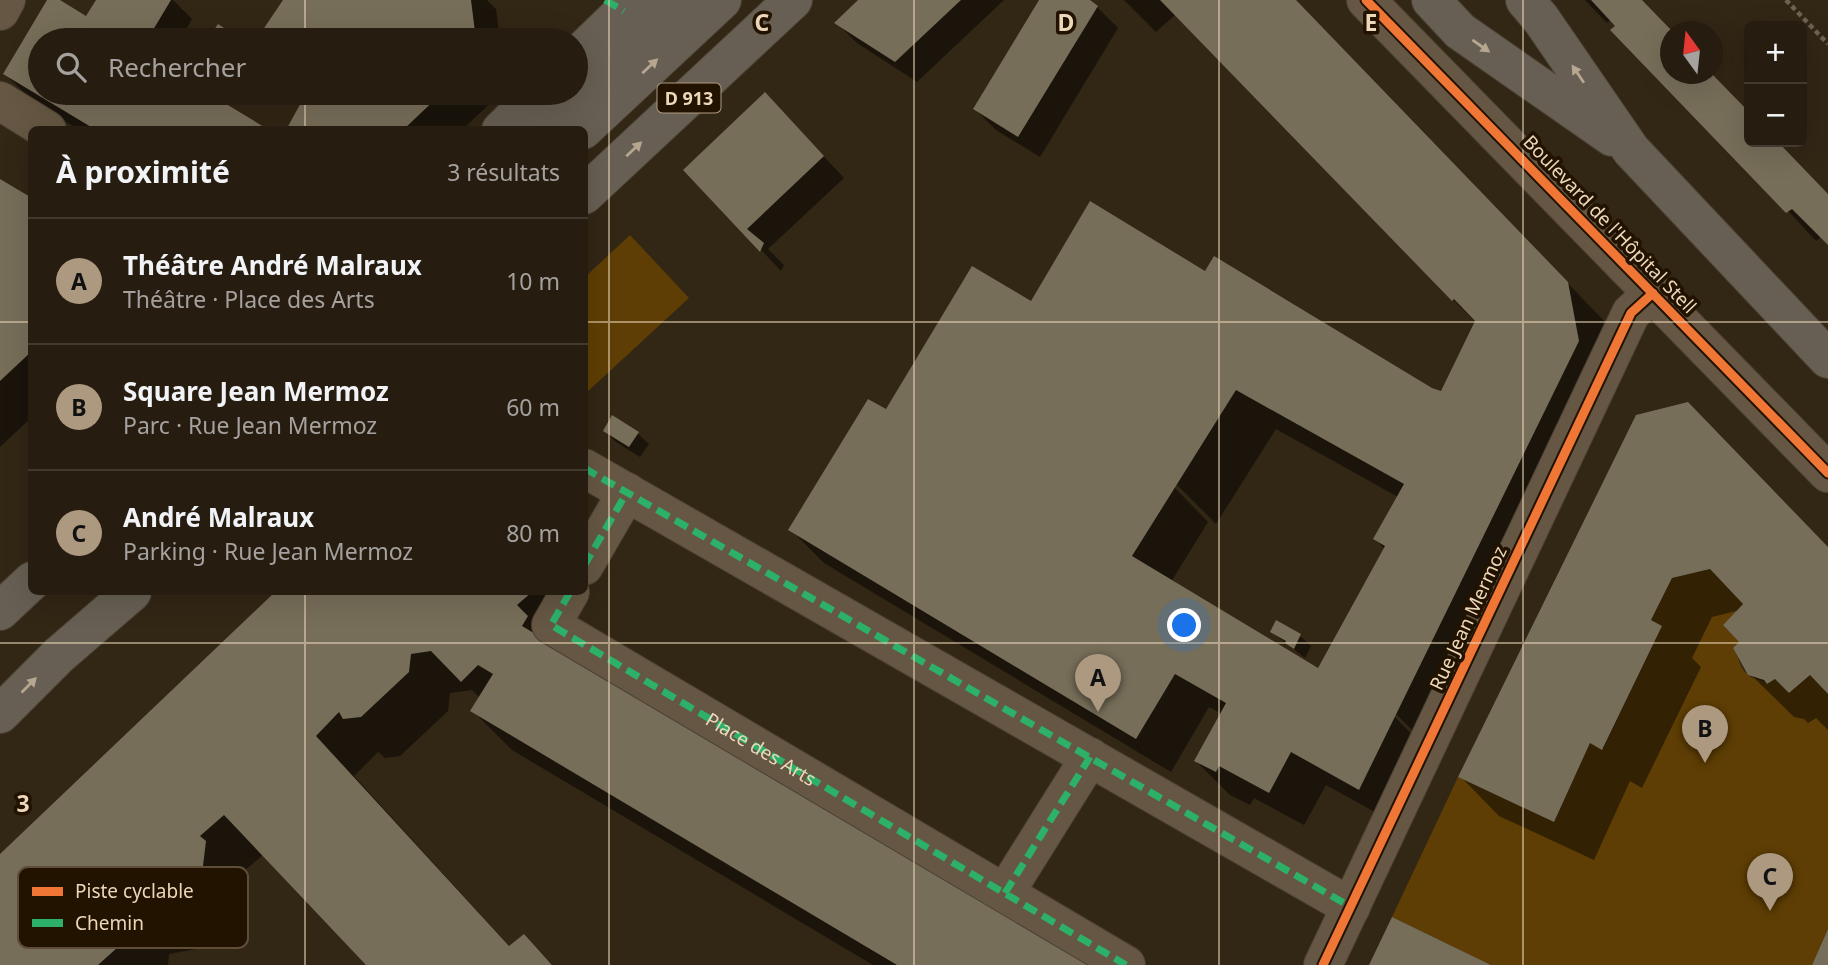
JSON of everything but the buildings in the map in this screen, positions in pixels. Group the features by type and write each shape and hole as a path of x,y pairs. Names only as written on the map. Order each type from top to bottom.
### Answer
{"main road":[{"path":"588,87 681,0"},
{"name":"D 913","path":"587,126 722,0"},
{"name":"D 913","path":"588,191 793,0"},
{"path":"1431,0 1460,31 1630,150"},
{"path":"1525,0 1541,19 1630,150 1828,359"},
{"path":"588,43 621,4"},
{"path":"505,126 527,105"},
{"path":"546,126 569,105"},
{"path":"0,611 28,585"},
{"path":"59,655 105,595"},
{"path":"0,714 59,655 129,595"}],"street":[{"path":"0,11 6,0"},
{"name":"Boulevard de l'Hôpital Stell","path":"1366,0 1828,473"},
{"path":"0,101 41,126"},
{"name":"Rue Jean Mermoz","path":"1323,965 1631,313 1653,293"},
{"path":"588,470 1350,907"},
{"path":"588,561 639,499"},
{"name":"Place des Arts","path":"568,595 551,625 1126,965"},
{"path":"1005,893 1090,757"}],"path":[{"path":"1786,0 1828,44"}],"shaded area":[{"path":"630,235 689,298 588,391 588,274"},
{"path":"1710,569 1743,604 1723,625 1739,642 1733,648 1744,671 1767,684 1775,679 1789,693 1810,675 1828,694 1828,929 1812,965 1491,965 1392,917 1458,777 1554,822 1590,743 1603,749 1662,626 1651,620 1672,578"}],"marked path":[{"path":"605,0 624,11"},
{"path":"588,470 1351,907"},
{"path":"588,559 627,492"},
{"path":"568,595 551,625 1126,965"},
{"path":"1005,893 1090,757"}],"cycle path":[{"path":"1366,0 1828,473"},
{"path":"1323,965 1631,313 1653,293"}],"place":[{"name":"Théâtre André Malraux","path":"1098,712"},
{"name":"Square Jean Mermoz","path":"1705,763"},
{"name":"André Malraux","path":"1770,911"}]}
